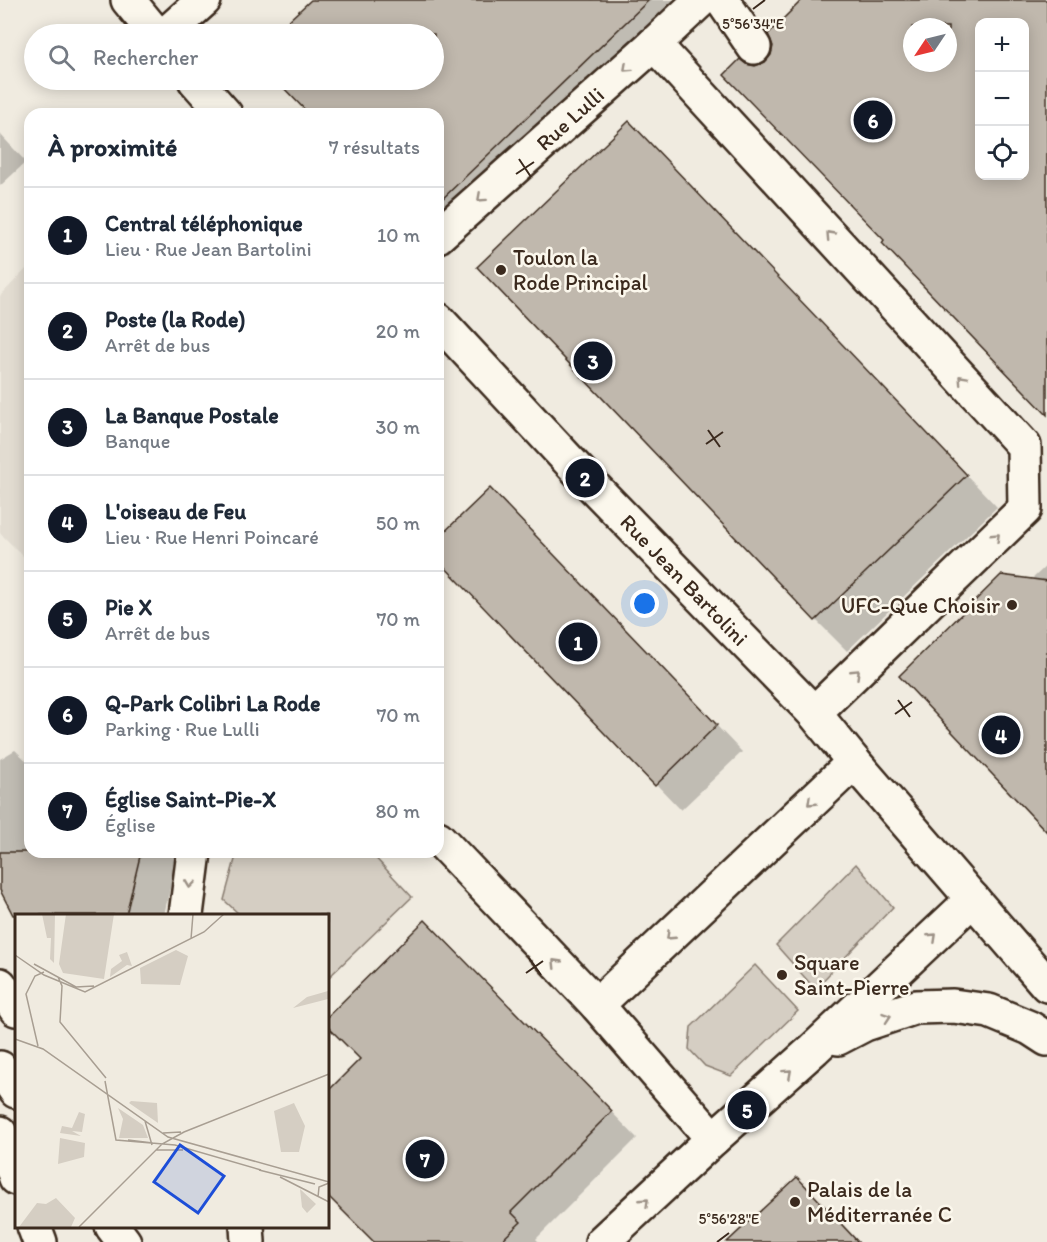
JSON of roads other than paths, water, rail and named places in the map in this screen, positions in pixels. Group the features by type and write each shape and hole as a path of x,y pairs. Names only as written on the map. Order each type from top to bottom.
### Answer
{"street":[{"path":"128,0 148,24"},
{"path":"177,24 204,0"},
{"name":"Rue Lulli","path":"444,231 701,0"},
{"path":"722,0 754,47"},
{"path":"654,44 1024,446 1025,509 814,713"},
{"path":"204,90 220,108"},
{"name":"Rue Jean Bartolini","path":"444,326 585,478 814,713 1047,985"},
{"path":"597,1005 854,762"},
{"path":"444,844 597,1005 713,1139"},
{"path":"186,914 193,858"},
{"path":"602,1242 814,1049 973,899"},
{"path":"0,985 15,1008"},
{"path":"814,1049 865,1024 916,1007 953,1006 989,1011 1030,1028 1047,1039"},
{"path":"0,1068 15,1090"},
{"path":"0,1133 15,1175"},
{"path":"34,1227 40,1242"},
{"path":"113,1227 124,1242"},
{"path":"130,1227 132,1242"},
{"path":"247,1227 248,1242"}],"place":[{"name":"Q-Park Colibri La Rode","path":"873,120"},
{"name":"Toulon la Rode Principal","path":"501,270"},
{"name":"La Banque Postale","path":"593,361"},
{"name":"Poste (la Rode)","path":"585,478"},
{"name":"UFC-Que Choisir","path":"1012,605"},
{"name":"Central téléphonique","path":"578,642"},
{"name":"L'oiseau de Feu","path":"1001,735"},
{"name":"Square Saint-Pierre","path":"782,975"},
{"name":"Pie X","path":"747,1110"},
{"name":"Église Saint-Pie-X","path":"425,1159"},
{"name":"Palais de la Méditerranée C","path":"795,1202"}]}
